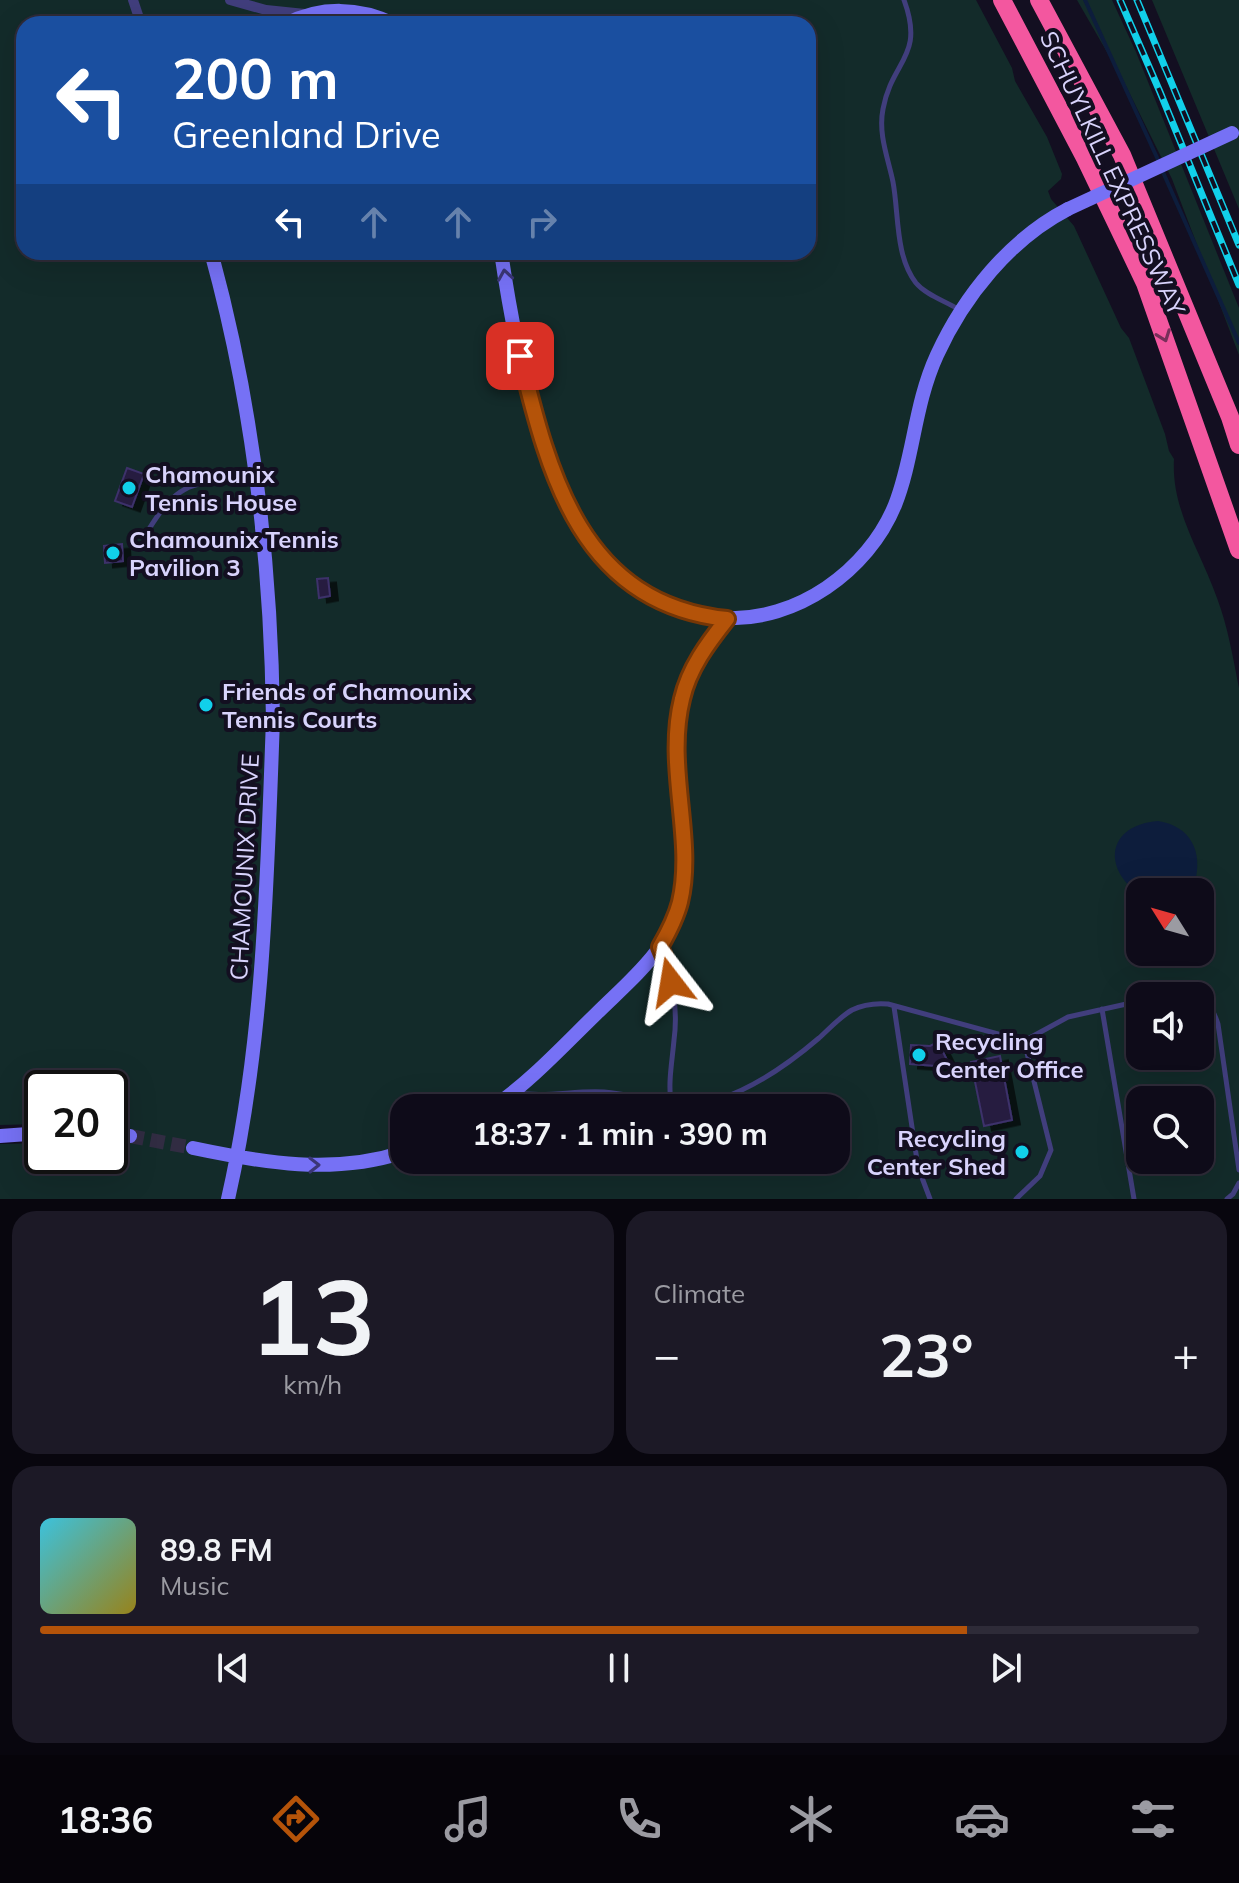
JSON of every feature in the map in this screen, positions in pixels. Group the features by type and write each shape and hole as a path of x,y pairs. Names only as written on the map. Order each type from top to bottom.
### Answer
{"highway":[{"name":"SCHUYLKILL EXPRESSWAY","path":"1002,0 1085,158 1145,283 1239,550"},
{"name":"SCHUYLKILL EXPRESSWAY","path":"1039,0 1122,155 1239,445"}],"main road":[{"path":"301,16 351,12 373,16"},
{"path":"502,260 518,346 537,418 566,501 585,536 607,564 650,595 697,614 727,619 767,613 808,598 846,574 871,548 897,501 918,406 932,366 962,311 1014,246 1040,225 1068,209 1235,131"},
{"name":"CHAMOUNIX DRIVE","path":"213,260 249,425 259,497 272,650 273,719 262,967 250,1075 228,1199"},
{"path":"510,1094 615,995 660,947 674,919 683,886 676,754 682,698 696,662 727,619"},
{"path":"0,1136 24,1134"},
{"path":"193,1148 277,1165 331,1165 390,1155"}],"street":[{"path":"230,0 266,10 305,14"}],"lane":[{"path":"904,0 912,41 885,99 882,138 909,270 922,289 962,311"},
{"path":"149,529 167,501 180,490 245,478"},
{"path":"660,947 668,966 675,1022 669,1075 670,1094"},
{"path":"728,1094 779,1067 853,1010 877,1003 1024,1041 1068,1017 1126,1004"},
{"path":"894,1007 918,1167 930,1199"},
{"path":"1102,1009 1134,1199"},
{"path":"1214,1012 1239,1170"},
{"path":"1016,1199 1040,1176 1051,1150 1024,1041"},
{"path":"513,1092 532,1094"},
{"path":"563,1094 617,1094"},
{"path":"1227,1199 1239,1183"}],"green space":[{"path":"0,0 976,0 1012,68 1015,81 1047,137 1062,174 1061,179 1048,191 1051,199 1074,226 1121,328 1129,338 1174,459 1174,478 1182,513 1217,598 1230,643 1239,688 1239,1199 0,1199 0,1144 24,1143 24,1174 128,1174 128,1144 132,1129 128,1128 128,1070 24,1070 24,1124 0,1125"},
{"path":"1077,0 1112,0 1136,52 1239,308 1239,355 1172,179 1123,80"},
{"path":"1152,0 1239,0 1239,209"}],"water":[{"path":"1158,821 1179,828 1196,851 1196,878 1126,878 1126,881 1115,860 1116,849 1129,830"}],"building":[{"name":"Chamounix Tennis House","path":"127,468 144,474 132,507 115,501"},
{"name":"Chamounix Tennis Pavilion 3","path":"122,544 123,561 105,563 104,546"},
{"path":"328,578 330,596 319,598 317,579"},
{"path":"938,1042 948,1062 937,1066 910,1064 911,1045 930,1046"},
{"path":"1000,1056 1012,1120 984,1126 971,1062"}],"waterway":[{"path":"1085,0 1159,162"},
{"path":"1162,170 1239,343"}],"tunnel":[{"path":"130,1136 193,1148"}],"railway":[{"path":"1120,0 1239,285"},
{"path":"1137,0 1239,245"}],"place":[{"name":"Chamounix Tennis House","path":"129,488"},
{"name":"Chamounix Tennis Pavilion 3","path":"113,553"},
{"name":"Friends of Chamounix Tennis Courts","path":"206,705"},
{"name":"Recycling Center Office","path":"919,1055"},
{"name":"Recycling Center Shed","path":"1022,1152"}],"route":[{"path":"520,356 558,481 574,519 594,549 620,575 650,595 684,610 727,619 688,678 679,716 676,775 683,886 674,919 660,947 671,982"}]}
